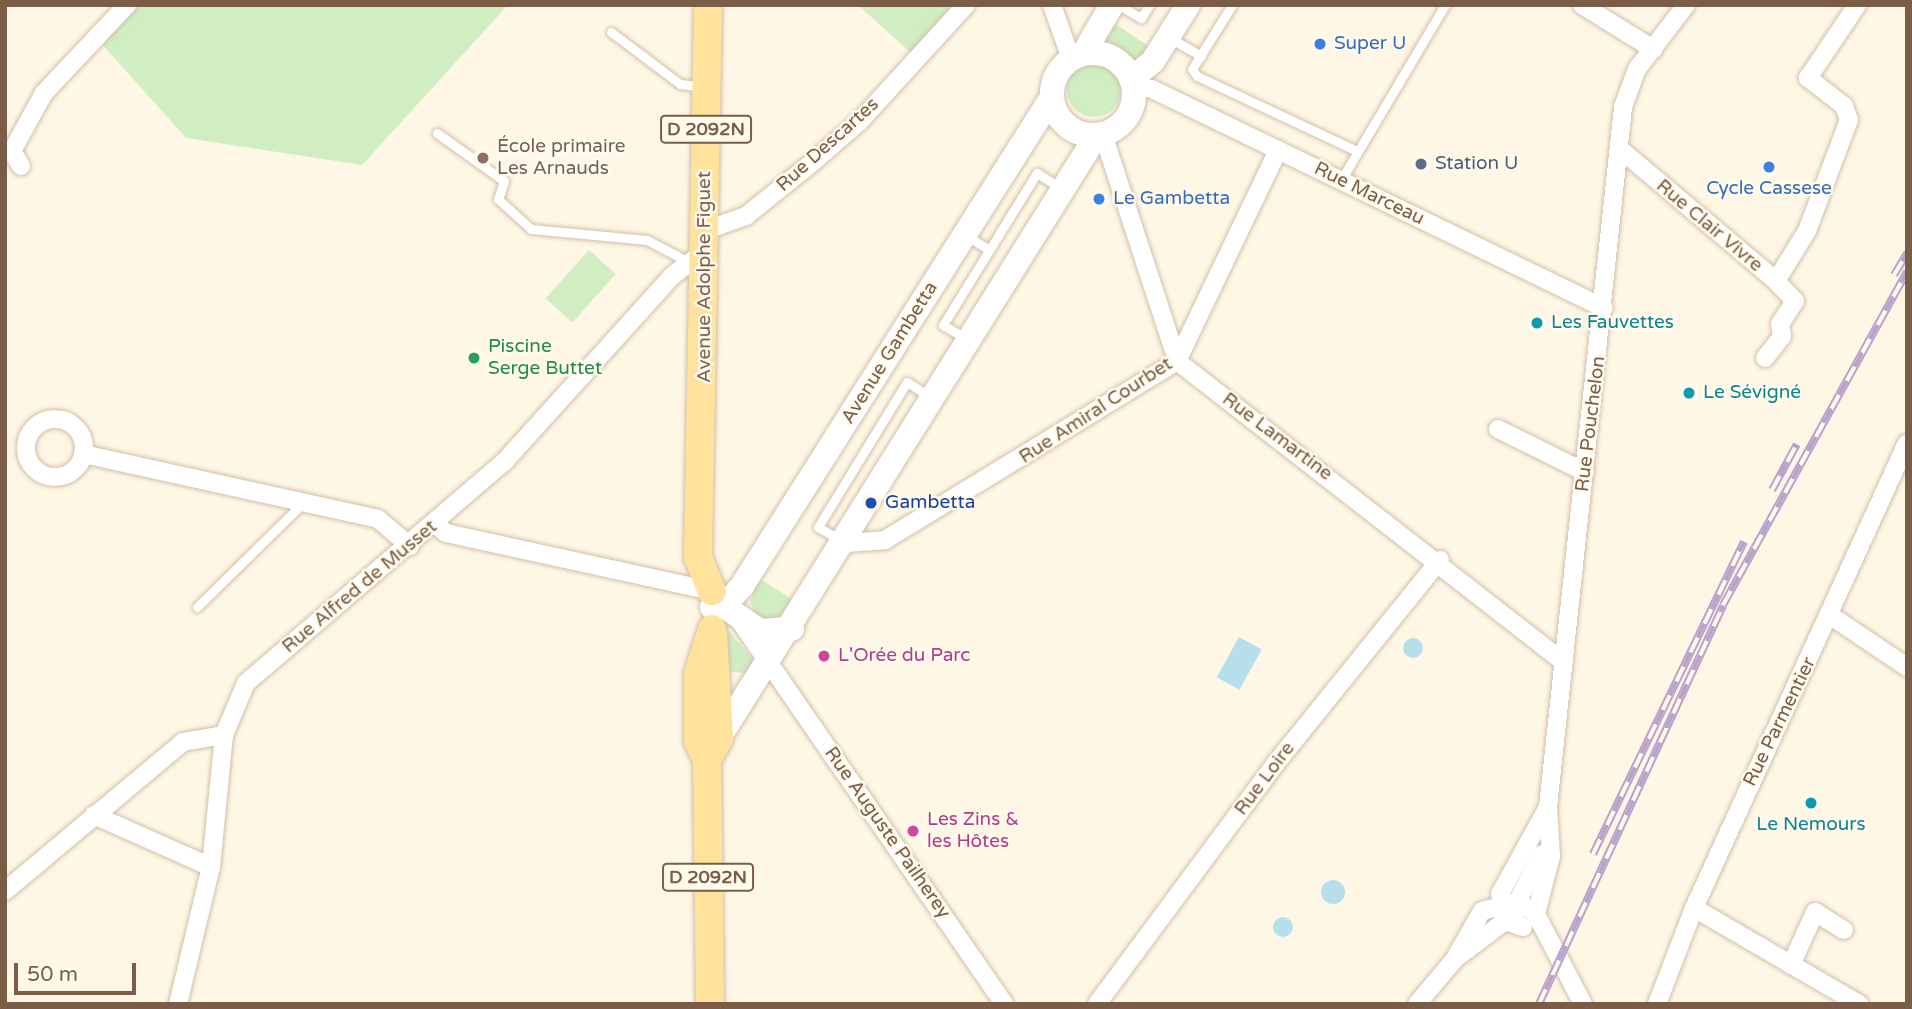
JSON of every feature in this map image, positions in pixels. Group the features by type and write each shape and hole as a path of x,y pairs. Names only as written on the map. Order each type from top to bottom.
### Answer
{"main road":[{"name":"Avenue Adolphe Figuet","path":"708,5 699,248 704,424 717,554 719,609"},
{"name":"Avenue Gambetta","path":"719,609 965,235 1052,97 1056,75 1077,56 1112,5"},
{"path":"713,749 792,629 1100,134 1130,110 1132,82 1168,37 1188,5"},
{"path":"1077,56 1111,57 1132,82"},
{"path":"1052,97 1072,129 1100,134"},
{"path":"719,609 760,631 792,629"},
{"name":"D 2092N","path":"709,1001 713,749 719,609"}],"street":[{"path":"22,166 12,151 44,93 127,5"},
{"name":"Rue Descartes","path":"699,248 747,216 860,121 966,5"},
{"path":"1052,5 1077,56"},
{"path":"1582,5 1653,49"},
{"name":"Rue Pouchelon","path":"1548,807 1626,88 1686,5"},
{"name":"Rue Clair Vivre","path":"1620,149 1776,281 1807,231 1849,120 1844,106 1808,78 1857,5"},
{"name":"Rue Marceau","path":"1132,82 1604,308"},
{"path":"1100,134 1177,361"},
{"name":"Rue Amiral Courbet","path":"846,543 885,540 1177,361 1278,150"},
{"name":"Rue Alfred de Musset","path":"178,1004 211,867 224,735 246,683 410,546 505,461 699,248"},
{"path":"1765,358 1782,336 1780,324 1795,301 1776,281"},
{"name":"Rue Lamartine","path":"1177,361 1440,560 1564,662"},
{"path":"1498,429 1585,472"},
{"name":"Rue Parmentier","path":"1657,1004 1694,908 1831,616 1907,443"},
{"path":"83,454 378,519 410,546"},
{"path":"435,524 446,533 719,609 769,663"},
{"name":"Rue Loire","path":"1097,1004 1276,763 1440,560"},
{"path":"1831,616 1907,667"},
{"name":"Rue Auguste Pailherey","path":"769,663 1004,1004"},
{"path":"5,891 12,873 94,815 183,742 224,735"},
{"path":"1548,807 1549,838 1536,914 1556,947 1583,1004"},
{"path":"1511,913 1548,807"},
{"path":"94,815 211,867"},
{"path":"1511,913 1549,838"},
{"path":"1694,908 1859,1004"},
{"path":"1417,1004 1454,960 1482,911 1536,914"},
{"path":"1791,965 1815,912 1844,930"},
{"path":"1511,913 1556,947"}],"lane":[{"path":"1119,5 1141,18 1149,5"},
{"path":"1232,5 1192,69 1197,76 1357,151"},
{"path":"1341,180 1445,5"},
{"path":"611,32 680,85 707,87"},
{"path":"1168,37 1201,56"},
{"path":"437,133 504,181 498,199 531,229 648,240 699,248"},
{"path":"972,342 943,325 1037,173 1067,191"},
{"path":"965,235 989,250"},
{"path":"846,543 818,527 907,382 935,401"},
{"path":"197,607 305,501"}],"green space":[{"path":"134,5 508,5 362,165 186,138 101,43"},
{"path":"858,5 954,5 911,53"},
{"path":"1108,19 1151,48 1135,67 1101,46"},
{"path":"1094,63 1113,71 1121,90 1113,109 1094,117 1075,109 1067,90 1075,71"},
{"path":"589,250 616,274 572,322 546,298"},
{"path":"760,579 797,602 789,614 772,622 755,615 750,601"},
{"path":"727,629 757,664 751,674 726,671"}],"water":[{"path":"1239,637 1262,650 1239,690 1217,677"},
{"path":"1413,638 1420,641 1423,648 1420,655 1413,658 1406,655 1403,648 1406,641"},
{"path":"1333,880 1341,884 1345,892 1341,900 1333,904 1325,900 1321,892 1325,884"},
{"path":"1283,917 1290,920 1293,927 1290,934 1283,937 1276,934 1273,927 1276,920"}],"railway":[{"path":"1894,275 1907,253"},
{"path":"1539,1004 1723,605 1907,271"},
{"path":"1772,490 1797,444"},
{"path":"1593,854 1744,542"}],"place":[{"name":"Super U","path":"1320,44"},
{"name":"École primaire Les Arnauds","path":"483,158"},
{"name":"Station U","path":"1421,164"},
{"name":"Cycle Cassese","path":"1769,167"},
{"name":"Le Gambetta","path":"1099,199"},
{"name":"Les Fauvettes","path":"1537,323"},
{"name":"Piscine Serge Buttet","path":"474,358"},
{"name":"Le Sévigné","path":"1689,393"},
{"name":"Gambetta","path":"871,503"},
{"name":"L'Orée du Parc","path":"824,656"},
{"name":"Le Nemours","path":"1811,803"},
{"name":"Les Zins & les Hôtes","path":"913,831"}]}
